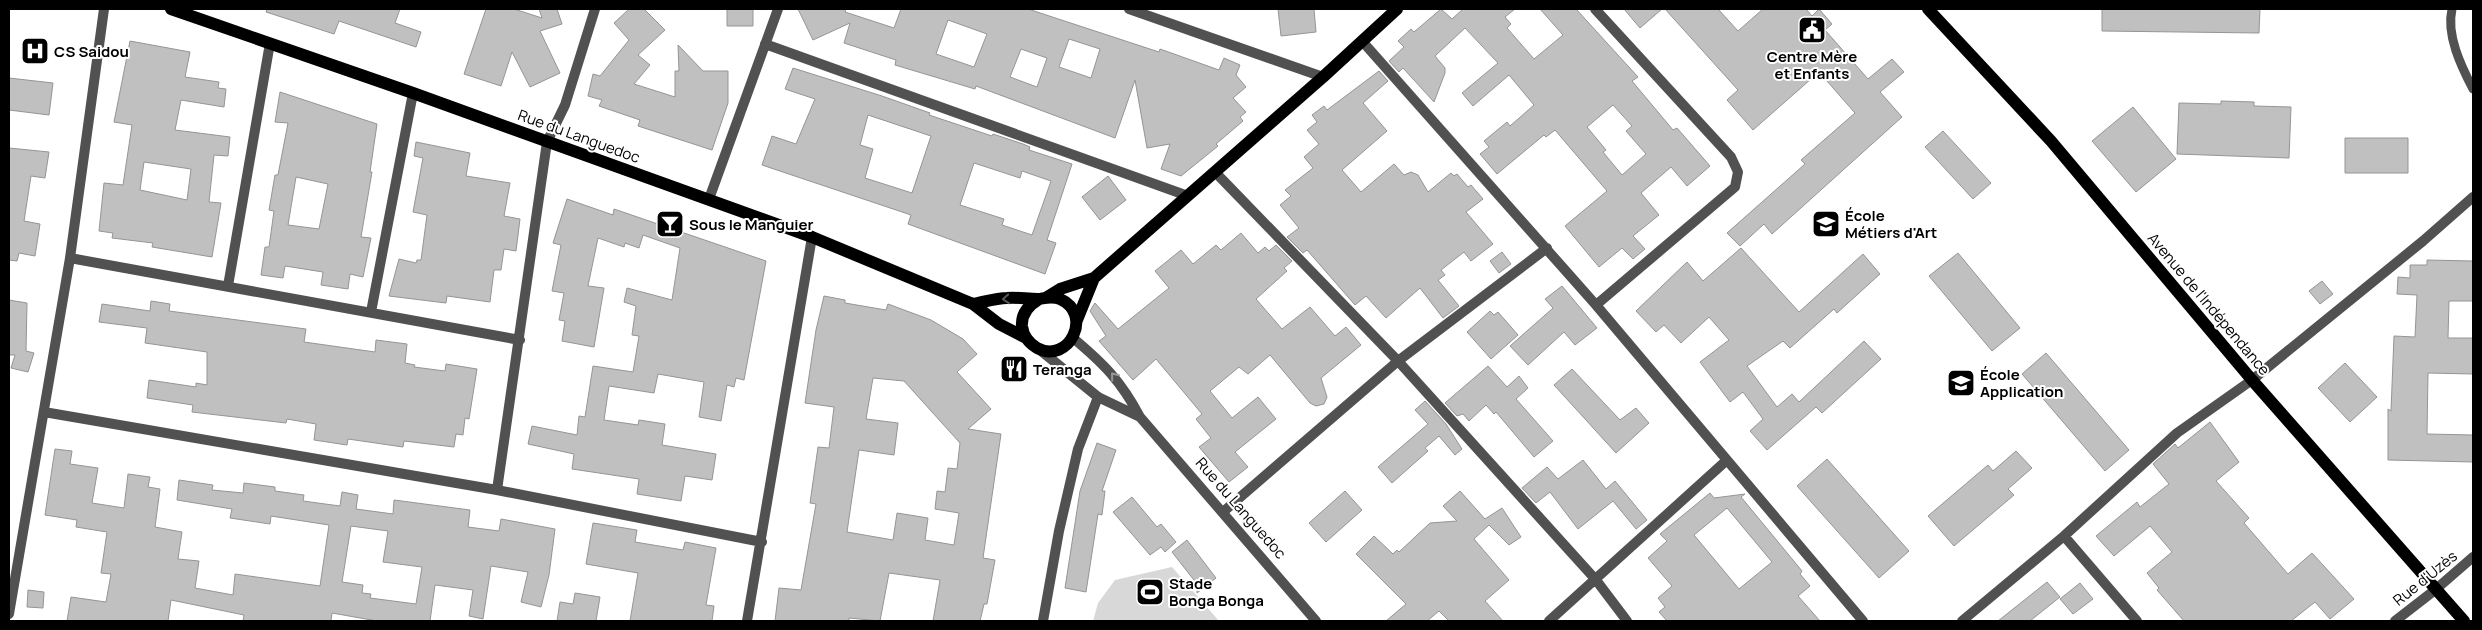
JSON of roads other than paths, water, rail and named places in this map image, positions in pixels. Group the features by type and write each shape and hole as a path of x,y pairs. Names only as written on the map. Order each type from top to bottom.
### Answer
{"main road":[{"name":"Rue du Languedoc","path":"171,9 413,93 812,237 973,304 999,324 1026,338"},
{"path":"1094,278 1077,320 1073,338 1059,350 1040,350 1032,345 1026,338 1022,320 1025,311 1060,289 1094,278 1323,77 1397,9"},
{"name":"Avenue de l'Indépendance","path":"1928,9 2051,142 2252,380 2464,621"},
{"path":"973,304 1007,298 1055,297 1070,306 1077,320"}],"street":[{"path":"9,614 70,258 104,9"},
{"path":"497,490 548,142 565,105 595,9"},
{"path":"709,199 778,9"},
{"path":"1129,9 1323,77"},
{"path":"1596,9 1732,157 1738,172 1735,187 1596,306"},
{"path":"1362,41 1547,248 1863,621"},
{"path":"228,286 270,43"},
{"path":"765,44 1188,196"},
{"path":"371,312 413,93"},
{"path":"1215,172 1398,361 1596,580 1627,621"},
{"path":"1962,621 2064,536 2178,433 2252,380 2423,241 2473,197"},
{"path":"747,621 762,542 812,237"},
{"path":"1223,512 1398,361 1547,248"},
{"path":"70,258 520,340"},
{"path":"1073,338 1104,363 1126,391 1140,417"},
{"path":"1040,350 1098,396 1140,417"},
{"path":"1043,621 1078,449 1098,396"},
{"path":"44,412 497,490 762,542"},
{"name":"Rue du Languedoc","path":"1140,417 1316,621"},
{"path":"1549,621 1727,460"},
{"path":"2064,536 2138,621"},
{"name":"Rue d'Uzès","path":"2395,621 2473,557"}],"lane":[{"path":"2452,9 2453,40 2462,70 2473,89"}],"place":[{"name":"Centre Mère et Enfants","path":"1812,30"},
{"name":"CS Saidou","path":"35,51"},
{"name":"Sous le Manguier","path":"670,224"},
{"name":"École Métiers d'Art","path":"1826,224"},
{"name":"Teranga","path":"1014,369"},
{"name":"École Application","path":"1961,383"},
{"name":"Stade Bonga Bonga","path":"1150,592"}]}
